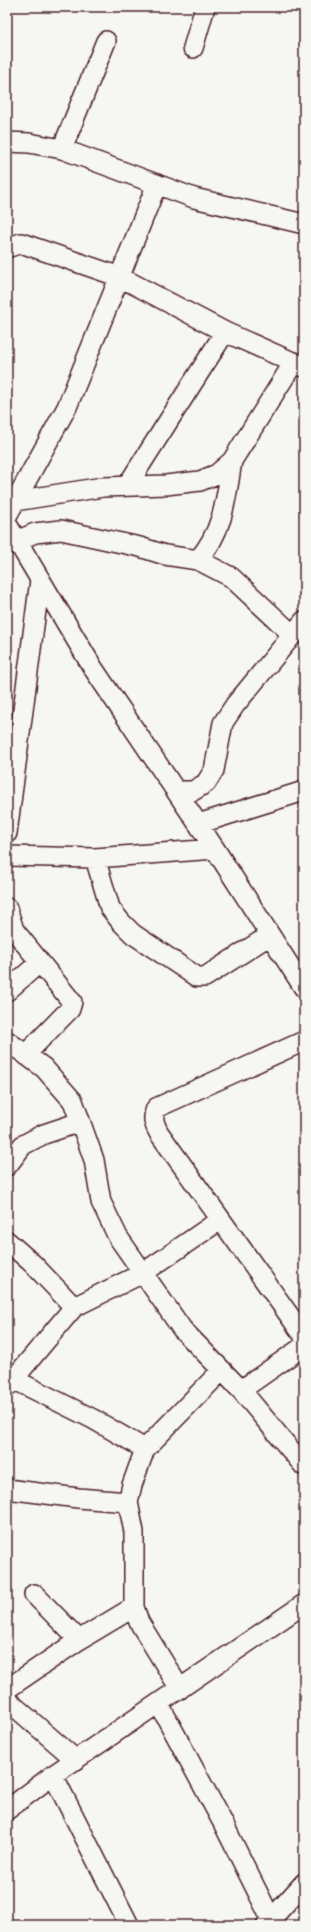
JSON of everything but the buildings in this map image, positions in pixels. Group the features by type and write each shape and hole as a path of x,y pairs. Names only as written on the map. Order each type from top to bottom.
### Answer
{"street":[{"path":"193,48 205,7"},
{"path":"62,149 106,41"},
{"path":"7,142 29,143 62,149 194,198 304,224"},
{"path":"11,509 68,407 157,184"},
{"path":"7,248 21,243 120,277 225,332 299,364 232,461 217,474 200,482 166,485 103,486 11,509"},
{"path":"127,486 225,332"},
{"path":"198,560 216,534 224,512 232,461"},
{"path":"7,524 12,543 40,580 93,668 215,849 304,988"},
{"path":"12,543 35,533 61,530 140,547 165,555 198,560 231,577 298,628 235,705 224,724 214,770 206,783 194,790 176,791"},
{"path":"7,833 40,580"},
{"path":"198,824 304,791"},
{"path":"7,856 95,858 215,849"},
{"path":"95,858 110,908 120,922 133,934 197,977 205,977 270,935"},
{"path":"7,908 11,933 72,1002 72,1006 25,1055"},
{"path":"7,991 39,963"},
{"path":"7,1041 44,1068 73,1101 94,1160 102,1202 118,1238 182,1329 241,1390 304,1466"},
{"path":"304,1041 156,1108 153,1114 154,1123 159,1133 304,1336"},
{"path":"7,1166 23,1145 44,1134 80,1122"},
{"path":"145,1449 93,1419 9,1381 74,1307 143,1273 220,1220"},
{"path":"7,1241 33,1264 74,1307"},
{"path":"241,1390 304,1346"},
{"path":"180,1689 139,1622 134,1607 134,1532 128,1502 132,1485 145,1449 222,1370"},
{"path":"7,1489 78,1498 128,1502"},
{"path":"34,1594 79,1640"},
{"path":"7,1810 53,1774 159,1704 304,1604"},
{"path":"7,1689 79,1640 134,1607"},
{"path":"7,1700 76,1760"},
{"path":"159,1704 223,1823 268,1922 304,1883"},
{"path":"53,1774 129,1925"}]}
